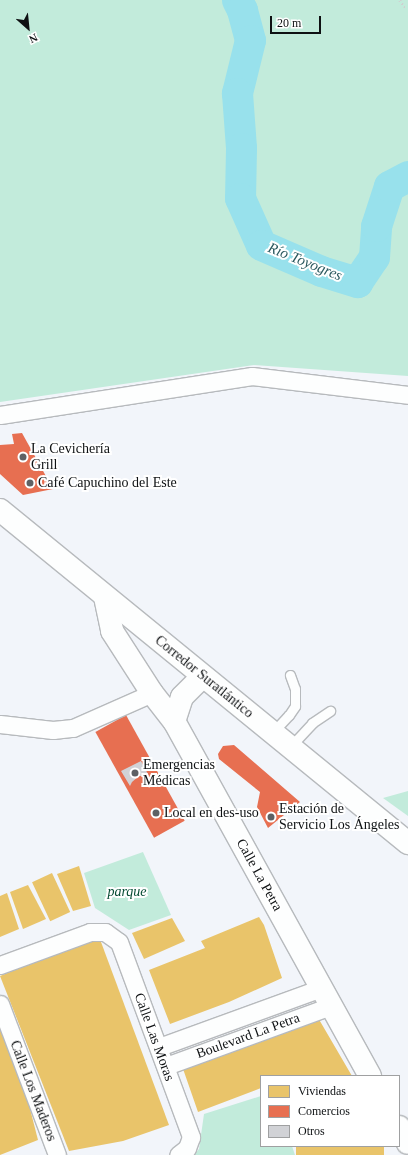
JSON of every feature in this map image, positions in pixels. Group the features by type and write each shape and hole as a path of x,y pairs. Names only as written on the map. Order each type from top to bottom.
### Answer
{"main road":[{"name":"Corredor Suratlántico","path":"0,510 202,677 273,732 408,843"},
{"name":"Calle La Petra","path":"105,597 112,631 152,693 174,721 369,1075"},
{"path":"174,721 182,697 202,677"},
{"path":"400,1129 408,1143"}],"street":[{"path":"0,415 252,376 408,395"},
{"path":"0,724 54,730 74,728 152,693"},
{"name":"Calle Las Moras","path":"0,965 90,932 105,932 119,942 191,1137 183,1152"},
{"name":"Boulevard La Petra","path":"159,1047 326,997"},
{"name":"Boulevard La Petra","path":"166,1066 326,997"},
{"name":"Calle Los Maderos","path":"0,1004 57,1155"}],"lane":[{"path":"273,732 289,715 295,706 295,689 290,675"},
{"path":"290,747 312,723 330,711"}],"path":[{"path":"400,0 404,7 408,7"}],"green space":[{"path":"0,0 408,0 408,376 254,365 0,402"},
{"path":"408,791 408,816 383,798"},
{"name":"parque","path":"143,852 171,915 129,930 95,908 84,873"},
{"path":"260,1096 260,1147 292,1147 295,1155 193,1155 199,1149 204,1114"}],"building: Viviendas":[{"path":"79,866 91,906 73,911 57,874"},
{"path":"52,873 70,912 50,921 32,882"},
{"path":"28,885 46,919 23,929 10,892"},
{"path":"7,893 19,929 0,937 0,896"},
{"path":"259,917 264,925 282,978 229,1002 170,1024 149,970 205,948 201,941"},
{"path":"172,918 185,941 144,959 132,933"},
{"path":"89,940 101,942 169,1125 123,1141 69,1151 0,976"},
{"path":"317,1016 351,1075 260,1075 260,1088 198,1112 182,1066"},
{"path":"0,1029 8,1045 28,1101 38,1140 0,1155"},
{"path":"296,1147 384,1147 384,1155 296,1155"}],"building: Comercios":[{"path":"22,433 53,489 23,495 0,474 0,445 14,444 12,434"},
{"path":"126,715 185,821 154,838 95,732"},
{"path":"234,745 300,802 268,828 257,807 260,792 219,759 218,754 223,746"}],"building: Otros":[{"name":"Emergencias Médicas","path":"141,761 149,776 139,776 130,786 121,771"}],"waterway":[{"name":"Río Toyogres","path":"237,0 242,10 250,40 237,93 241,148 240,198 261,245 321,271 357,282 374,257 376,226 389,186 408,176"}],"place":[{"name":"La Cevichería Grill","path":"23,457"},
{"name":"Café Capuchino del Este","path":"30,483"},
{"name":"Emergencias Médicas","path":"135,773"},
{"name":"Local en des-uso","path":"156,813"},
{"name":"Estación de Servicio Los Ángeles","path":"271,817"}]}
